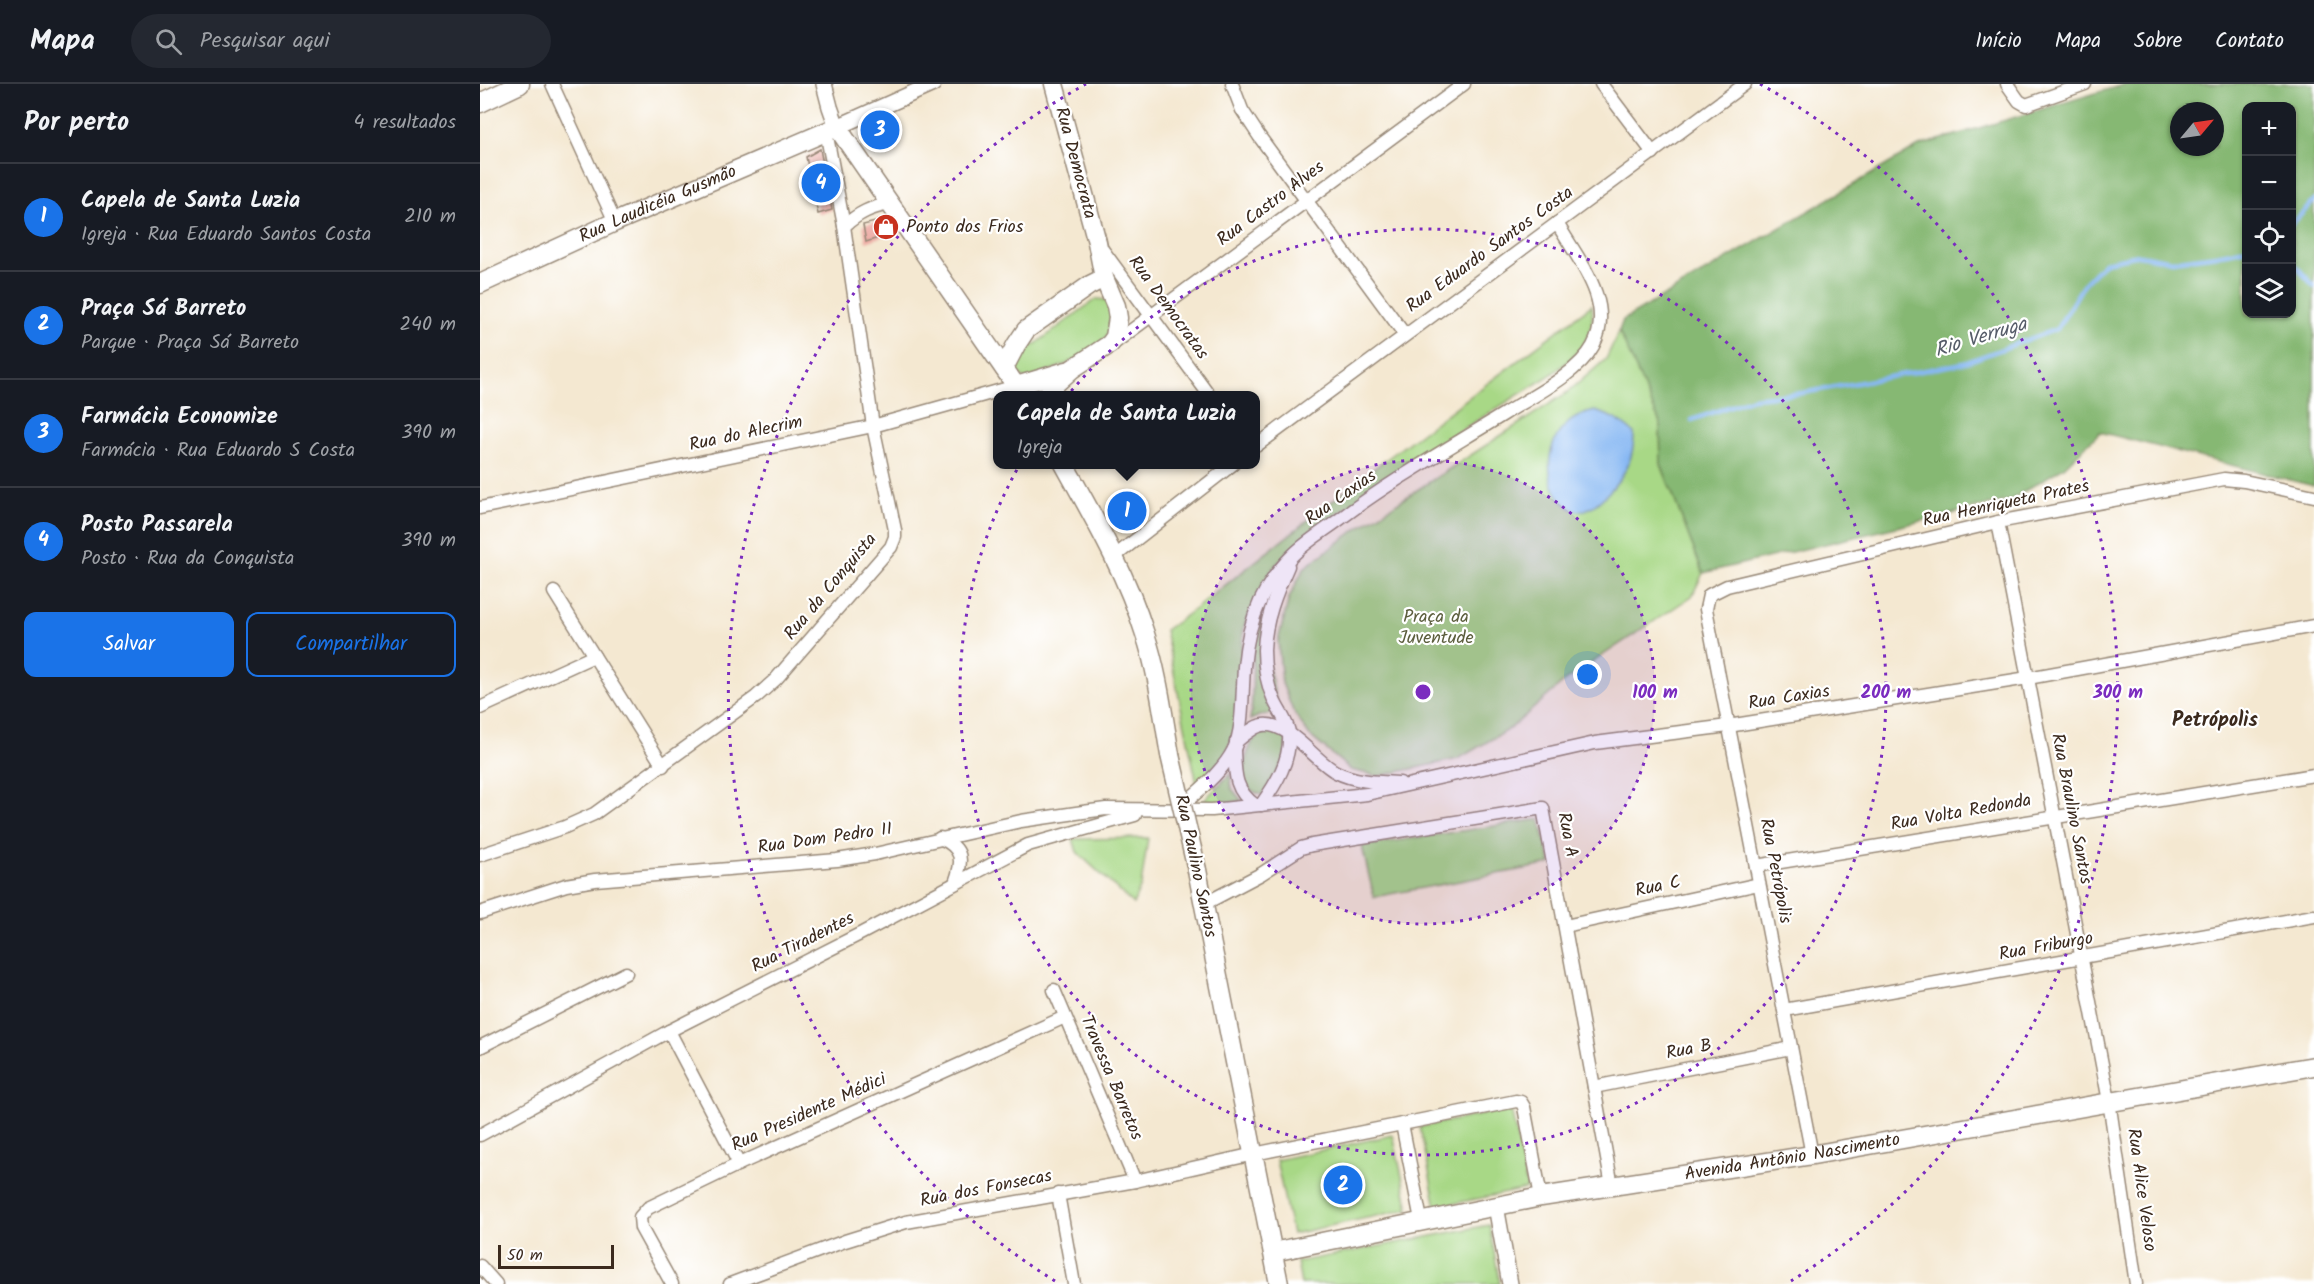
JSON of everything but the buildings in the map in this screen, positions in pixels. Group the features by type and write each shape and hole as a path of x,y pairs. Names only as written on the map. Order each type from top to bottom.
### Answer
{"main road":[{"path":"480,103 520,84"},
{"name":"Rua Democrata","path":"1054,84 1097,242 1104,278 1116,306 1118,318 1115,337 1100,353"},
{"path":"832,129 890,204 1019,391 1072,369 1100,353"},
{"name":"Rua Laudicéia Gusmão","path":"480,284 615,222 832,129"},
{"path":"1004,368 1026,330 1090,285 1104,278"},
{"path":"1050,391 1072,369"},
{"name":"Rua Paulino Santos","path":"1066,469 1115,556 1150,650 1170,755 1204,904 1279,1284"},
{"name":"Avenida Antônio Nascimento","path":"1273,1252 1540,1197 1812,1155 2314,1066"}],"street":[{"path":"552,84 615,222"},
{"path":"824,84 830,107 832,129 933,84"},
{"path":"1232,84 1242,110 1305,201 1405,335"},
{"name":"Rua Castro Alves","path":"1100,353 1464,84"},
{"path":"1601,84 1653,153"},
{"name":"Rua Eduardo Santos Costa","path":"1260,443 1745,84"},
{"path":"2007,84 2023,104 2029,105 2085,84"},
{"name":"Rua da Conquista","path":"480,855 565,827 594,814 756,697 776,680 891,547 895,530 873,426 832,129"},
{"path":"844,226 863,211 890,204"},
{"name":"Rua Caxias","path":"1176,810 1218,771 1235,746 1242,707 1245,644 1253,617 1269,582 1293,554 1381,490 1546,388 1589,354 1602,324 1600,303 1594,287 1557,223"},
{"name":"Rua Democratas","path":"1097,242 1206,391"},
{"name":"Rua do Alecrim","path":"480,508 873,426 993,397"},
{"path":"1115,556 1228,469"},
{"name":"Rua Henriqueta Prates","path":"1709,595 1727,586 1998,522 2224,479 2314,496"},
{"name":"Rua Braulino Santos","path":"1998,522 2109,1101"},
{"path":"1293,554 1274,599 1264,651 1272,697 1289,734 1283,769 1275,785 1258,805 1239,790 1235,746 1263,725 1289,734 1333,770 1347,776 1379,782 1413,784"},
{"path":"554,592 663,766"},
{"name":"Rua Petrópolis","path":"1709,595 1706,609 1812,1155"},
{"name":"Rua Caxias","path":"1258,805 1367,794 1595,743 1728,726 2028,678 2314,626"},
{"path":"480,708 594,656"},
{"name":"Rua Volta Redonda","path":"1756,866 2054,815 2314,775"},
{"name":"Rua Dom Pedro II","path":"480,913 566,885 837,860 875,854 1021,821 1083,812 1106,809 1176,810 1258,805"},
{"name":"Rua A","path":"1204,904 1261,874 1301,848 1543,807 1612,1186"},
{"name":"Rua Tiradentes","path":"480,1135 669,1031 862,933 1028,844 1153,810"},
{"path":"940,838 953,844 958,852 960,864 955,882"},
{"name":"Rua C","path":"1565,926 1759,884"},
{"name":"Rua Friburgo","path":"1784,1010 2082,959 2314,916"},
{"path":"480,1047 626,973"},
{"name":"Travessa Barretos","path":"1054,990 1135,1181"},
{"name":"Rua Presidente Médici","path":"672,1284 641,1228 640,1217 648,1208 739,1164 1065,1017"},
{"path":"669,1031 739,1164"},
{"name":"Rua B","path":"1594,1087 1791,1048"},
{"name":"Rua dos Fonsecas","path":"730,1284 845,1241 906,1222 1135,1181 1254,1154 1516,1101 1521,1102 1524,1107 1540,1197"},
{"name":"Rua Alice Veloso","path":"2109,1101 2136,1284"},
{"path":"1402,1124 1421,1220"},
{"path":"1058,1194 1074,1284"},
{"path":"1496,1206 1510,1284"},
{"path":"480,1266 496,1284"}],"green space":[{"path":"2126,84 2314,84 2314,486 2100,432 2064,467 2010,500 1703,573 1661,464 1660,423 1619,331 1623,320 1919,146"},
{"path":"1096,299 1109,300 1110,308 1109,329 1101,344 1082,357 1027,380 1018,374 1018,362 1026,351"},
{"path":"1592,305 1591,328 1587,338 1582,347 1567,362 1549,376 1405,465 1294,546 1273,568 1244,626 1234,734 1225,756 1204,781 1197,784 1165,630 1364,476"},
{"name":"Praça da Juventude","path":"1619,331 1660,423 1661,464 1703,573 1692,596 1567,679 1511,728 1458,759 1378,776 1351,770 1309,735 1293,711 1282,683 1278,641 1289,598 1304,568 1354,531 1568,392 1606,359"},
{"path":"1272,593 1262,637 1279,713 1261,715 1250,720 1255,636"},
{"path":"1270,728 1287,740 1284,761 1263,795 1251,791 1246,786 1243,775 1248,752 1254,739 1260,732"},
{"path":"1230,774 1232,789 1242,801 1199,805"},
{"path":"1540,819 1551,864 1374,897 1362,846"},
{"path":"1148,838 1141,885 1133,904 1077,852 1073,839"},
{"path":"1511,1109 1527,1189 1436,1207 1420,1127"},
{"path":"1393,1135 1409,1209 1292,1234 1276,1160"},
{"path":"1489,1225 1500,1284 1301,1284 1297,1262"}],"water":[{"path":"1595,411 1616,419 1634,433 1633,445 1631,458 1619,480 1596,504 1580,511 1562,502 1556,492 1551,481 1550,456 1558,434 1566,425 1580,416"}],"waterway":[{"path":"2296,220 2314,201"},
{"name":"Rio Verruga","path":"1692,420 1753,398 1803,393 1964,363 2057,329 2084,284 2105,262 2139,255 2172,261 2242,250"},
{"name":"Rio Verruga","path":"2294,264 2314,286"}],"place":[{"name":"Farmácia Economize","path":"880,130"},
{"name":"Posto Passarela","path":"821,183"},
{"name":"Ponto dos Frios","path":"886,227"},
{"name":"Capela de Santa Luzia","path":"1127,511"},
{"name":"Praça Sá Barreto","path":"1343,1185"}],"district":[{"name":"Petrópolis","path":"2215,721"}]}
